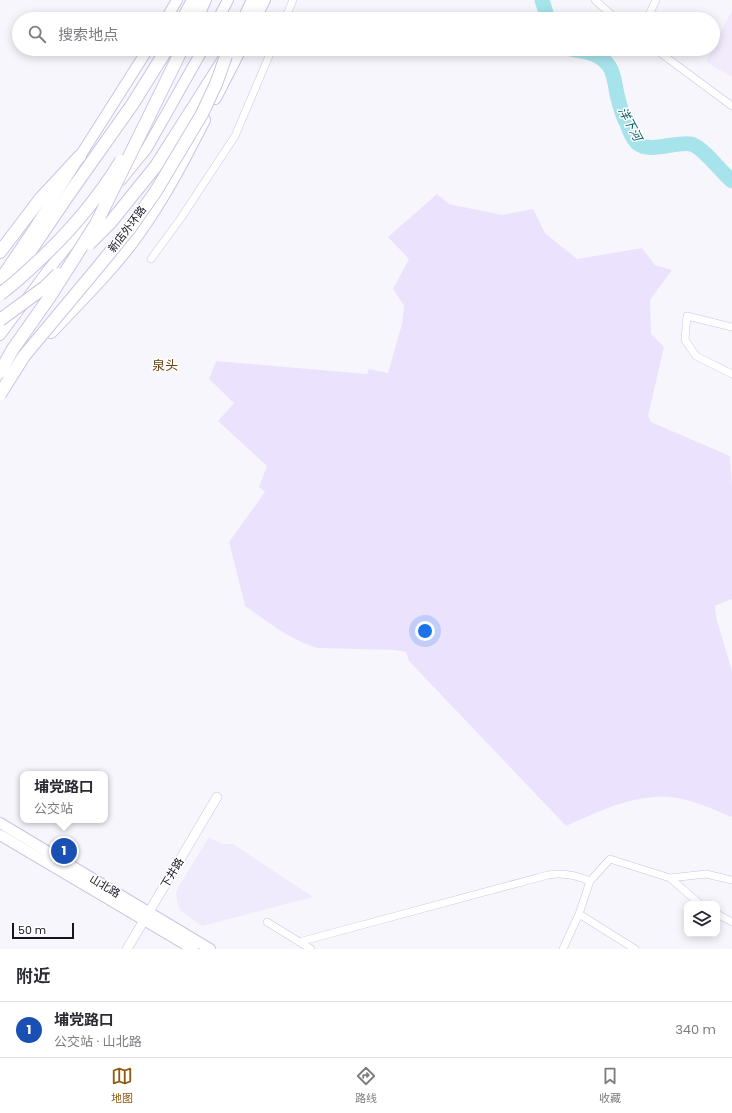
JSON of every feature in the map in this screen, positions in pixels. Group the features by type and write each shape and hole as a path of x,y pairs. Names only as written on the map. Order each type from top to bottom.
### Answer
{"highway":[{"path":"187,12 193,0"},
{"path":"199,12 205,0"},
{"path":"247,12 253,0"},
{"path":"258,12 264,0"},
{"path":"0,295 132,105 163,56"},
{"path":"0,372 13,349 49,298 96,224 179,56"},
{"path":"0,320 45,286 110,223 156,166 226,56"},
{"name":"新店外环路","path":"0,394 24,356 63,311 121,239 156,191 202,114 227,56"},
{"path":"51,332 111,268 138,234 158,205 201,127 236,56"},
{"path":"0,295 49,251 86,211 118,165 157,100"},
{"path":"0,252 41,198 80,156"}],"main road":[{"path":"170,12 177,0"},
{"path":"222,12 228,0"},
{"path":"0,279 35,227 144,56"},
{"path":"0,335 49,269 147,148 199,56"},
{"path":"0,383 51,332"},
{"name":"山北路","path":"0,823 146,916 193,949"},
{"name":"山北路","path":"0,835 146,916 210,949"}],"street":[{"path":"288,12 293,0"},
{"path":"595,0 608,12"},
{"path":"650,12 656,0"},
{"path":"151,259 181,218 232,140 269,56"},
{"path":"664,56 732,106"},
{"path":"732,327 687,316 685,340 696,356 732,374"},
{"name":"下井路","path":"127,949 217,797"},
{"path":"563,949 579,914 590,881 610,859 670,878 697,901"},
{"path":"670,878 706,874 732,880"},
{"path":"299,942 548,875 572,875 590,881"},
{"path":"579,914 635,949"},
{"path":"720,916 732,922"},
{"path":"267,922 311,949"}],"shaded area":[{"path":"732,10 732,77 706,62 709,56 720,56 720,34"},
{"path":"437,194 449,204 502,215 533,209 545,233 577,259 642,248 655,265 672,270 650,300 651,334 664,347 648,416 651,422 730,456 732,487 732,599 715,606 716,617 732,671 732,817 701,804 684,799 654,797 628,802 603,810 566,826 409,661 406,652 394,650 318,648 289,636 245,606 229,542 265,492 259,487 267,466 218,421 234,403 209,379 216,361 367,374 369,369 388,373 402,324 404,306 393,289 409,259 388,237"},
{"path":"209,837 222,844 233,844 313,897 202,926 180,910 176,893"}],"waterway":[{"name":"洋下河","path":"542,0 546,12"},
{"name":"洋下河","path":"598,56 611,69 623,115 631,134 637,143 642,146 649,147 691,144 701,150 732,181"}],"place":[{"name":"埔党路口","path":"64,851"}],"district":[{"name":"泉头","path":"165,365"}]}
